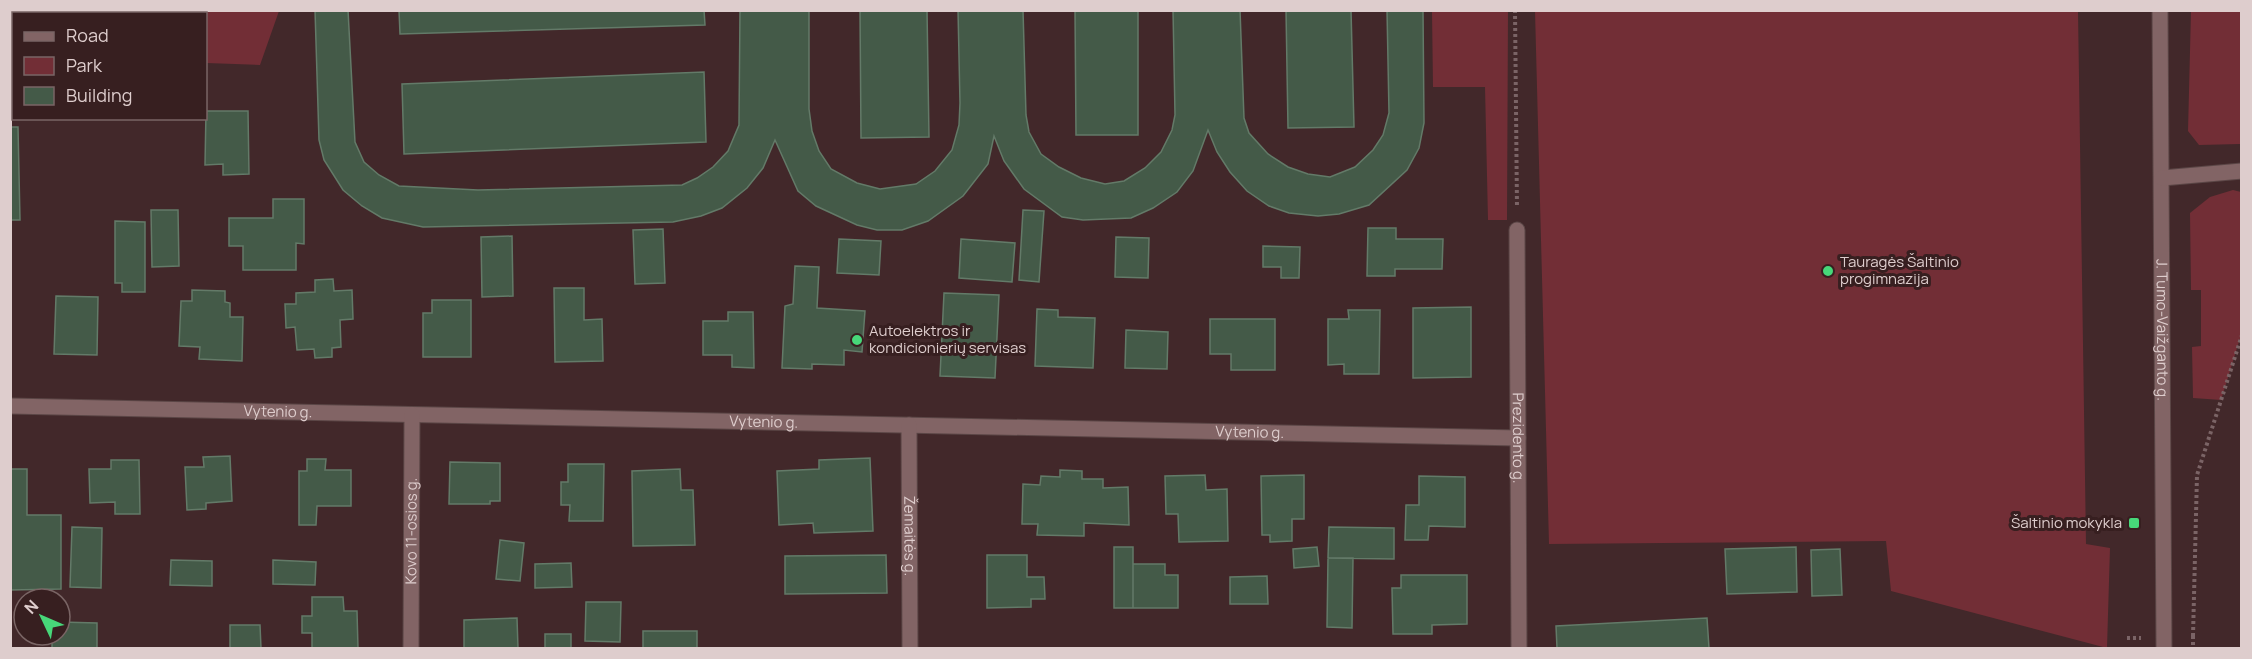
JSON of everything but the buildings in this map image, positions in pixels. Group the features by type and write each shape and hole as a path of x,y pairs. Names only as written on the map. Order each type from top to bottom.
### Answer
{"street":[{"name":"J. Tumo-Vaižganto g.","path":"2160,10 2164,648"},
{"path":"2162,178 2241,171"},
{"name":"Prezidento g.","path":"1517,230 1519,648"},
{"name":"Vytenio g.","path":"10,406 1518,438"},
{"name":"Kovo 11-osios g.","path":"411,648 412,415"},
{"name":"Žemaitės g.","path":"909,424 910,648"}],"path":[{"path":"1515,10 1517,230"},
{"path":"2193,636 2197,475 2241,335"}],"green space":[{"path":"11,10 279,10 260,65 207,63 207,12 12,12 11,56"},
{"path":"1432,11 1508,11 1507,220 1488,220 1485,87 1433,87"},
{"name":"Tauragės Šaltinio progimnazija","path":"1535,11 2078,11 2086,544 2110,548 2107,648 1891,591 1886,541 1549,544"},
{"path":"2191,11 2241,11 2240,144 2199,145 2188,131"},
{"path":"2233,190 2241,192 2241,335 2221,400 2193,398 2192,347 2201,346 2201,290 2191,290 2190,213 2210,197"}],"place":[{"name":"Tauragės Šaltinio progimnazija","path":"1828,271"},
{"name":"Autoelektros ir kondicionierių servisas","path":"857,340"},
{"name":"Šaltinio mokykla","path":"2134,523"}]}
